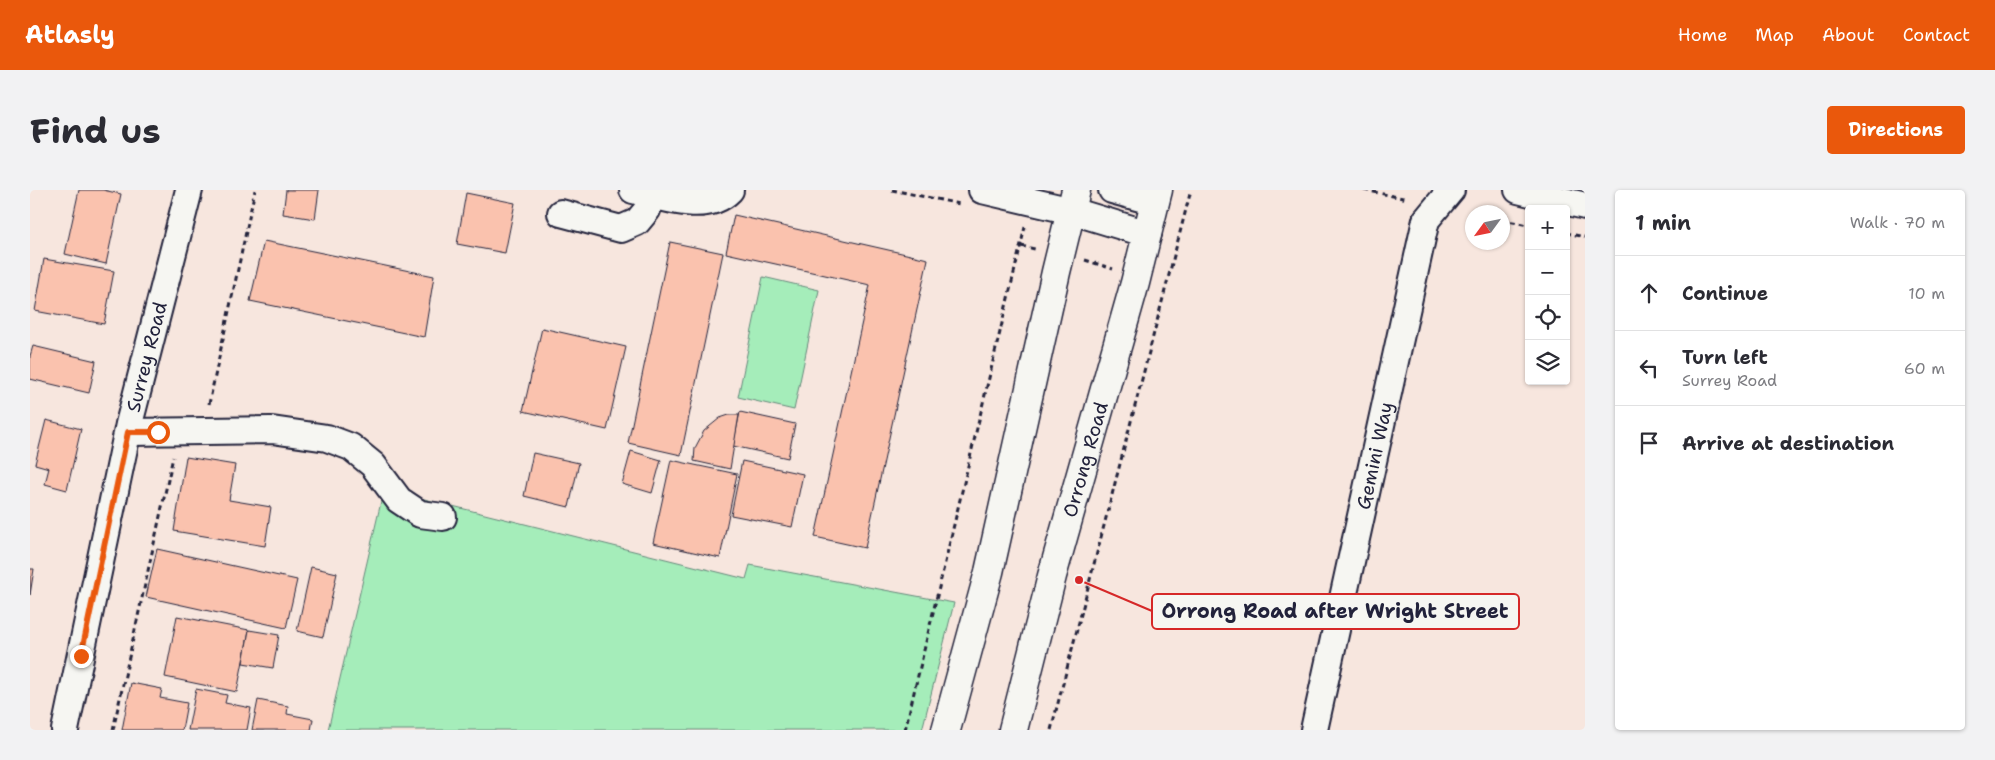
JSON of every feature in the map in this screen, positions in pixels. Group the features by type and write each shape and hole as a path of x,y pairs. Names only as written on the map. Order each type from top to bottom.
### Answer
{"highway":[{"name":"Orrong Road","path":"1013,730 1052,576 1157,196"},
{"path":"946,730 989,572 1060,255 1074,201"}],"street":[{"name":"Surrey Road","path":"65,730 128,432 190,190"},
{"path":"561,213 621,228 637,222 647,210 642,192 679,201 706,203 726,195 730,190"},
{"path":"982,190 1074,201 1148,234"},
{"path":"1112,190 1157,196"},
{"name":"Gemini Way","path":"1314,730 1426,220 1451,190"},
{"path":"1518,190 1585,206"},
{"path":"128,432 188,433 272,430 327,438 351,448 373,464 399,500 420,514 443,517"}],"path":[{"path":"1051,730 1191,190"},
{"path":"1510,221 1525,224"},
{"path":"904,730 1024,231"},
{"path":"1570,234 1585,238"},
{"path":"1021,246 1091,262 1167,287"}],"green space":[{"path":"763,277 819,290 794,410 738,397"},
{"path":"384,489 746,579 750,565 954,603 922,730 328,730"}],"building":[{"path":"79,190 103,190 121,194 106,264 65,254"},
{"path":"286,190 319,190 315,219 283,214"},
{"path":"466,193 515,203 505,253 457,244"},
{"path":"734,215 928,259 865,548 815,537 870,285 726,253"},
{"path":"264,241 434,276 424,337 250,301"},
{"path":"670,242 723,253 681,455 628,443"},
{"path":"44,259 114,271 104,324 35,311"},
{"path":"542,328 626,347 607,430 523,411"},
{"path":"33,346 96,361 89,393 30,379 30,356"},
{"path":"740,412 795,424 788,458 733,446"},
{"path":"729,415 739,415 730,469 694,461 695,448 704,431 720,418"},
{"path":"46,420 81,429 67,490 45,484 49,468 35,464"},
{"path":"631,451 661,460 652,493 622,484"},
{"path":"533,453 579,463 569,507 524,496"},
{"path":"186,457 235,465 229,500 271,507 265,546 174,531"},
{"path":"671,460 737,474 720,558 653,543"},
{"path":"742,461 803,474 792,527 731,515"},
{"path":"157,549 297,580 286,628 146,597"},
{"path":"311,567 337,573 323,637 297,631"},
{"path":"30,569 34,569 30,595"},
{"path":"177,616 249,630 237,692 165,677"},
{"path":"249,630 279,635 273,668 243,663"},
{"path":"131,683 162,689 160,698 187,703 182,730 122,730"},
{"path":"196,689 227,695 225,703 251,708 247,730 188,730"},
{"path":"258,700 288,706 287,714 313,719 311,730 252,730"}],"place":[{"name":"Orrong Road after Wright Street","path":"1079,580"}],"route":[{"path":"81,656 128,432 158,432"}]}
